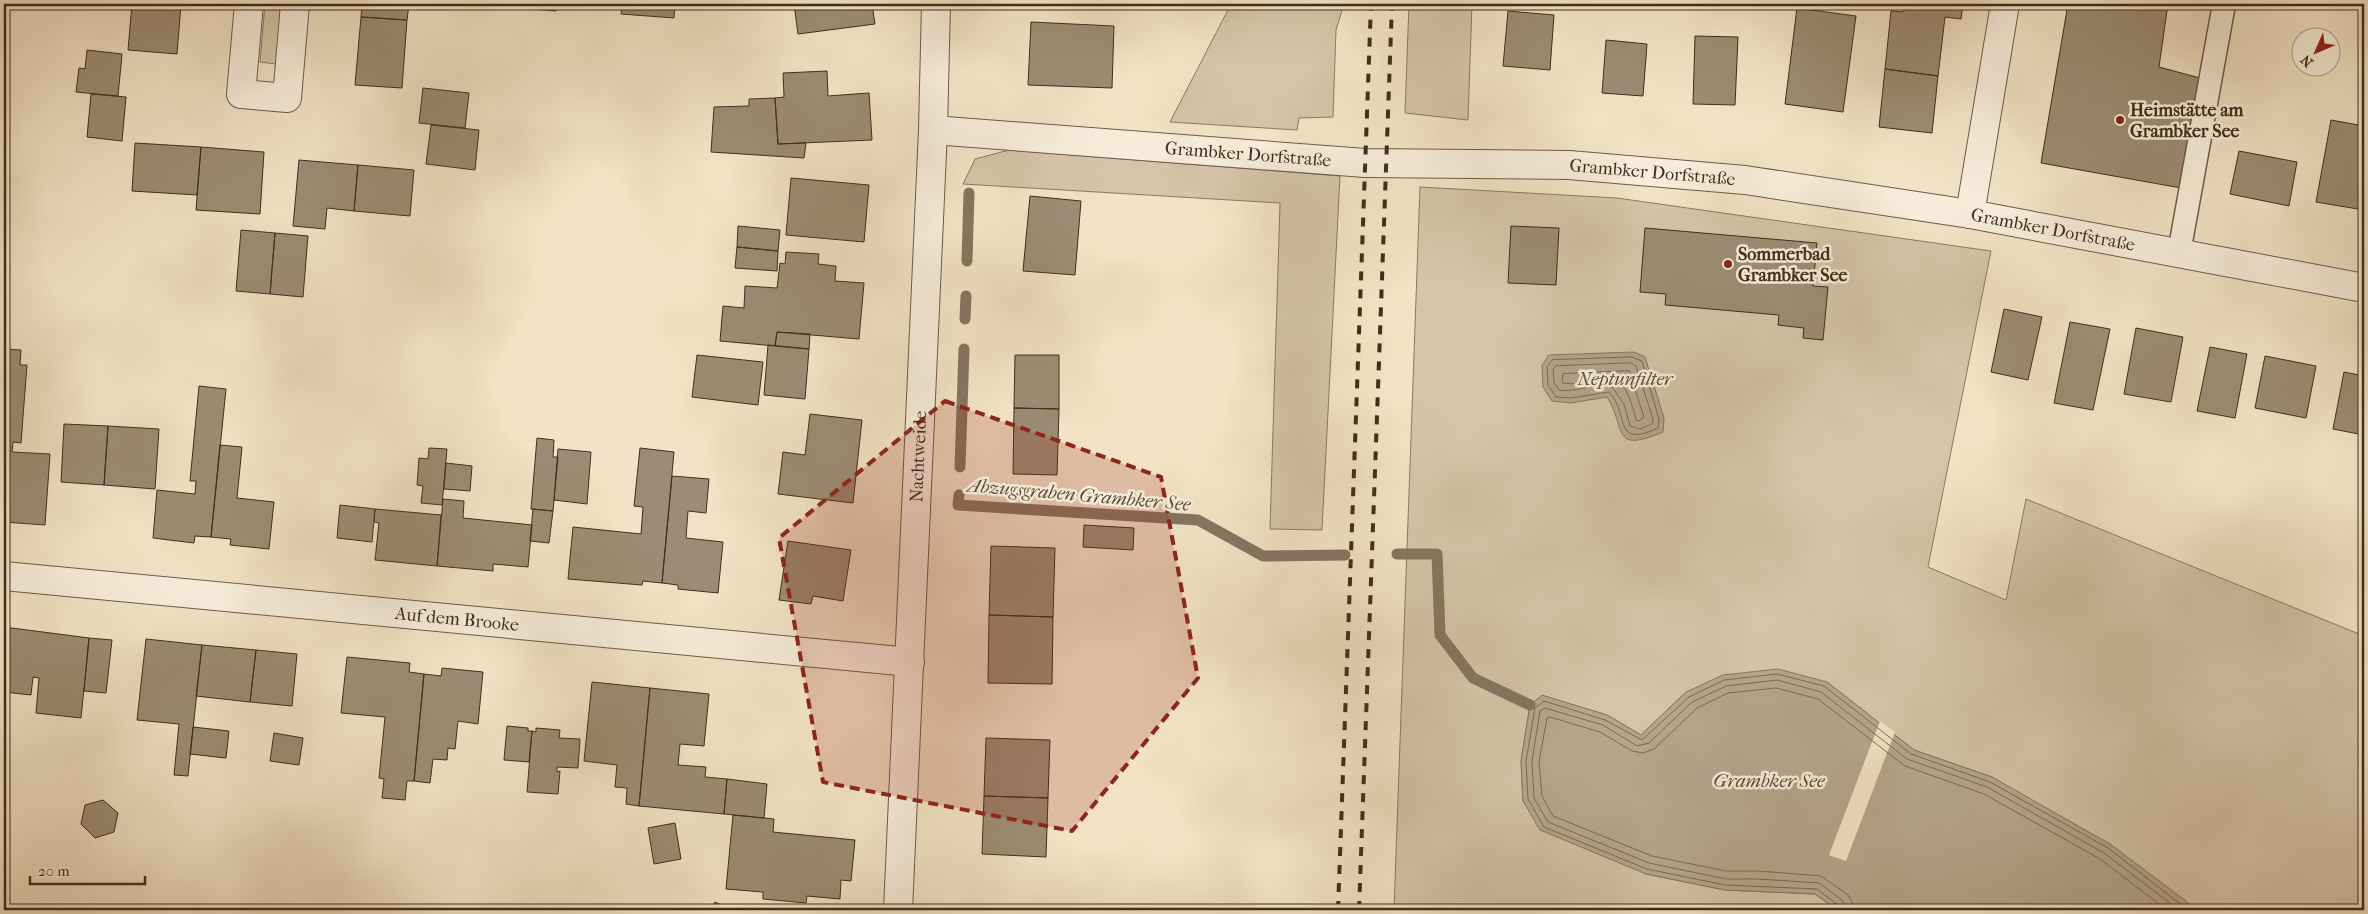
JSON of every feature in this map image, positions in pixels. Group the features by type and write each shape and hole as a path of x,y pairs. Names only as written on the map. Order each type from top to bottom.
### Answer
{"street":[{"path":"249,4 241,94 287,98 295,4"},
{"name":"Nachtweide","path":"898,910 933,130 936,4"},
{"path":"1970,214 2005,4"},
{"name":"Grambker Dorfstraße","path":"933,130 1365,163 1569,165 1745,180 1970,214 2364,288"},
{"name":"Auf dem Brooke","path":"4,576 910,662"}],"lane":[{"path":"2179,253 2224,4"}],"highlighted area":[{"path":"945,401 1161,477 1198,678 1072,831 823,782 779,538"}],"shaded area":[{"path":"265,4 282,4 276,64 260,62"},
{"path":"1231,4 1344,4 1336,30 1333,117 1299,118 1297,130 1170,122"},
{"path":"1409,4 1472,4 1468,120 1405,113"},
{"path":"1009,150 1340,176 1322,530 1270,529 1280,203 963,184 975,159"},
{"path":"1420,187 1617,198 1991,251 1928,567 2006,600 2026,499 2364,636 2364,910 2195,910 2186,901 1992,777 1914,750 1827,682 1686,692 1641,735 1607,715 1542,696 1530,705 1521,761 1523,801 1646,874 1725,890 1815,894 1837,910 1394,910"}],"water":[{"name":"Neptunfilter","path":"1634,352 1645,357 1664,418 1663,432 1646,438 1627,439 1623,435 1607,397 1571,403 1552,401 1543,387 1542,365 1549,355"},
{"name":"Grambker See","path":"1778,669 1827,682 1914,750 1992,777 2110,844 2186,901 2195,910 1837,910 1815,894 1725,890 1646,874 1540,830 1523,801 1521,761 1530,705 1542,695 1607,715 1641,735 1686,692 1723,675"}],"pier":[{"path":"1880,721 1895,732 1846,861 1829,855"}],"building":[{"path":"132,4 181,4 177,54 128,50"},
{"path":"362,4 409,4 407,20 361,17"},
{"path":"496,4 557,4 556,11 496,6"},
{"path":"622,4 675,4 674,18 621,14"},
{"path":"794,4 872,4 875,24 798,34"},
{"path":"1904,4 1963,4 1961,19 1945,17 1938,76 1885,69 1891,11 1903,12"},
{"name":"Heimstätte am Grambker See","path":"2068,4 2168,4 2159,67 2200,78 2181,188 2041,163"},
{"path":"1797,8 1856,16 1843,112 1785,104"},
{"path":"1508,11 1554,15 1550,70 1503,66"},
{"path":"361,17 407,20 402,88 355,85"},
{"path":"1031,22 1114,26 1112,88 1028,85"},
{"path":"1695,36 1738,37 1735,105 1693,104"},
{"path":"1606,40 1647,44 1643,96 1602,93"},
{"path":"87,50 122,54 118,96 76,92 79,68 85,69"},
{"path":"1885,69 1938,76 1932,133 1879,127"},
{"path":"827,71 828,96 869,93 872,140 778,144 775,98 784,97 783,73"},
{"path":"423,88 469,93 465,128 419,123"},
{"path":"91,94 126,97 122,141 87,137"},
{"path":"775,98 778,144 806,143 804,158 711,152 714,107 749,106 749,99"},
{"path":"2331,120 2364,126 2364,210 2316,202"},
{"path":"431,125 479,130 475,170 426,164"},
{"path":"135,143 201,147 197,195 132,191"},
{"path":"201,147 264,152 260,214 196,210"},
{"path":"2239,151 2297,162 2289,206 2230,194"},
{"path":"299,160 358,165 354,211 327,208 325,229 293,226"},
{"path":"358,165 414,170 410,216 354,211"},
{"path":"791,178 869,185 864,242 786,235"},
{"path":"1030,196 1081,201 1075,275 1023,271"},
{"path":"738,226 780,230 778,251 737,247"},
{"path":"1511,226 1559,228 1556,285 1508,283"},
{"name":"Sommerbad Grambker See","path":"1645,228 1817,243 1813,286 1828,287 1823,340 1803,338 1804,328 1778,325 1779,315 1665,305 1666,294 1640,292"},
{"path":"241,230 275,233 270,294 236,291"},
{"path":"275,233 308,236 303,297 270,294"},
{"path":"737,247 778,251 777,271 735,268"},
{"path":"786,252 819,254 818,264 836,266 835,281 864,283 859,339 777,332 775,346 720,341 723,306 744,308 745,286 777,288 780,263 785,264"},
{"path":"2004,309 2042,317 2028,380 1991,372"},
{"path":"2070,322 2110,329 2093,410 2054,403"},
{"path":"2136,328 2183,337 2171,402 2124,394"},
{"path":"777,332 810,334 809,349 775,346"},
{"path":"768,345 809,349 805,399 764,395"},
{"path":"2210,347 2247,354 2235,418 2197,411"},
{"path":"4,349 21,350 20,365 27,365 21,443 13,442 12,452 50,454 45,525 4,522"},
{"path":"697,355 763,362 758,405 692,397"},
{"path":"1015,355 1059,355 1059,409 1014,408"},
{"path":"2265,356 2316,366 2306,418 2255,408"},
{"path":"2344,372 2364,376 2364,435 2333,429"},
{"path":"199,386 226,389 211,537 195,536 194,543 153,538 157,490 195,494 196,481 190,481"},
{"path":"1014,408 1059,409 1057,475 1013,474"},
{"path":"810,414 862,420 853,503 778,494 783,452 805,455"},
{"path":"64,424 108,426 104,485 61,482"},
{"path":"108,426 159,429 155,489 104,485"},
{"path":"537,438 554,440 553,457 558,457 553,511 531,509"},
{"path":"220,445 242,447 237,498 274,502 269,549 230,545 231,539 211,537"},
{"path":"429,448 447,449 442,505 421,503 423,486 417,485 419,458 428,459"},
{"path":"640,448 674,452 662,583 643,581 642,585 568,579 573,527 641,534 643,507 634,506"},
{"path":"558,449 591,452 587,504 554,500"},
{"path":"446,463 472,466 470,491 444,489"},
{"path":"672,476 709,479 706,513 688,511 686,538 723,542 718,593 678,589 678,585 662,583"},
{"path":"443,499 464,501 463,518 532,525 528,567 493,564 493,571 437,566"},
{"path":"340,505 375,509 372,542 337,538"},
{"path":"375,509 441,515 437,566 375,560 379,523 374,522"},
{"path":"533,509 553,511 549,543 530,541"},
{"path":"1084,525 1134,528 1133,550 1083,547"},
{"path":"788,541 851,550 843,601 813,596 811,604 779,600"},
{"path":"991,546 1055,548 1053,617 989,615"},
{"path":"989,615 1053,617 1052,684 988,683"},
{"path":"4,627 89,638 81,718 36,713 39,678 33,677 31,695 4,692"},
{"path":"89,638 112,640 106,693 84,691"},
{"path":"146,639 202,645 188,776 174,775 179,724 137,720"},
{"path":"202,645 256,650 250,702 196,696"},
{"path":"256,650 297,654 292,706 250,702"},
{"path":"347,657 410,663 409,672 424,674 414,781 407,781 405,800 382,798 384,779 379,778 385,717 341,713"},
{"path":"442,668 483,672 478,724 458,721 455,749 448,748 447,760 433,759 430,783 414,781 424,674 441,676"},
{"path":"592,682 650,688 639,806 626,804 627,788 615,787 617,765 584,761"},
{"path":"650,688 709,694 704,746 680,744 678,765 706,767 705,777 727,779 724,814 639,806"},
{"path":"507,726 528,728 528,731 532,731 529,762 504,760"},
{"path":"193,727 229,731 226,758 190,754"},
{"path":"536,728 560,730 559,738 580,739 578,768 557,767 557,772 560,771 558,794 527,792 532,731 536,732"},
{"path":"274,733 303,738 299,765 270,761"},
{"path":"986,738 1050,740 1048,798 984,796"},
{"path":"727,779 767,784 764,818 724,814"},
{"path":"984,796 1048,798 1046,857 982,854"},
{"path":"103,800 118,813 114,832 95,838 81,824 85,805"},
{"path":"733,815 774,819 773,832 855,840 851,881 841,880 840,899 807,896 806,903 763,899 763,892 726,889"},
{"path":"675,823 681,859 654,864 648,828"},
{"path":"715,902 733,910 711,910"}],"waterway":[{"name":"Abzugsgraben Grambker See","path":"967,261 969,193"},
{"name":"Abzugsgraben Grambker See","path":"965,319 966,296"},
{"name":"Abzugsgraben Grambker See","path":"960,467 964,349"},
{"name":"Abzugsgraben Grambker See","path":"959,495 958,505 1198,520 1263,556 1345,555"},
{"name":"Abzugsgraben Grambker See","path":"1397,554 1437,554 1440,635 1473,678 1530,705"}],"railway":[{"path":"1338,910 1371,4"},
{"path":"1359,910 1392,4"}],"place":[{"name":"Heimstätte am Grambker See","path":"2120,120"},
{"name":"Sommerbad Grambker See","path":"1728,264"}]}
